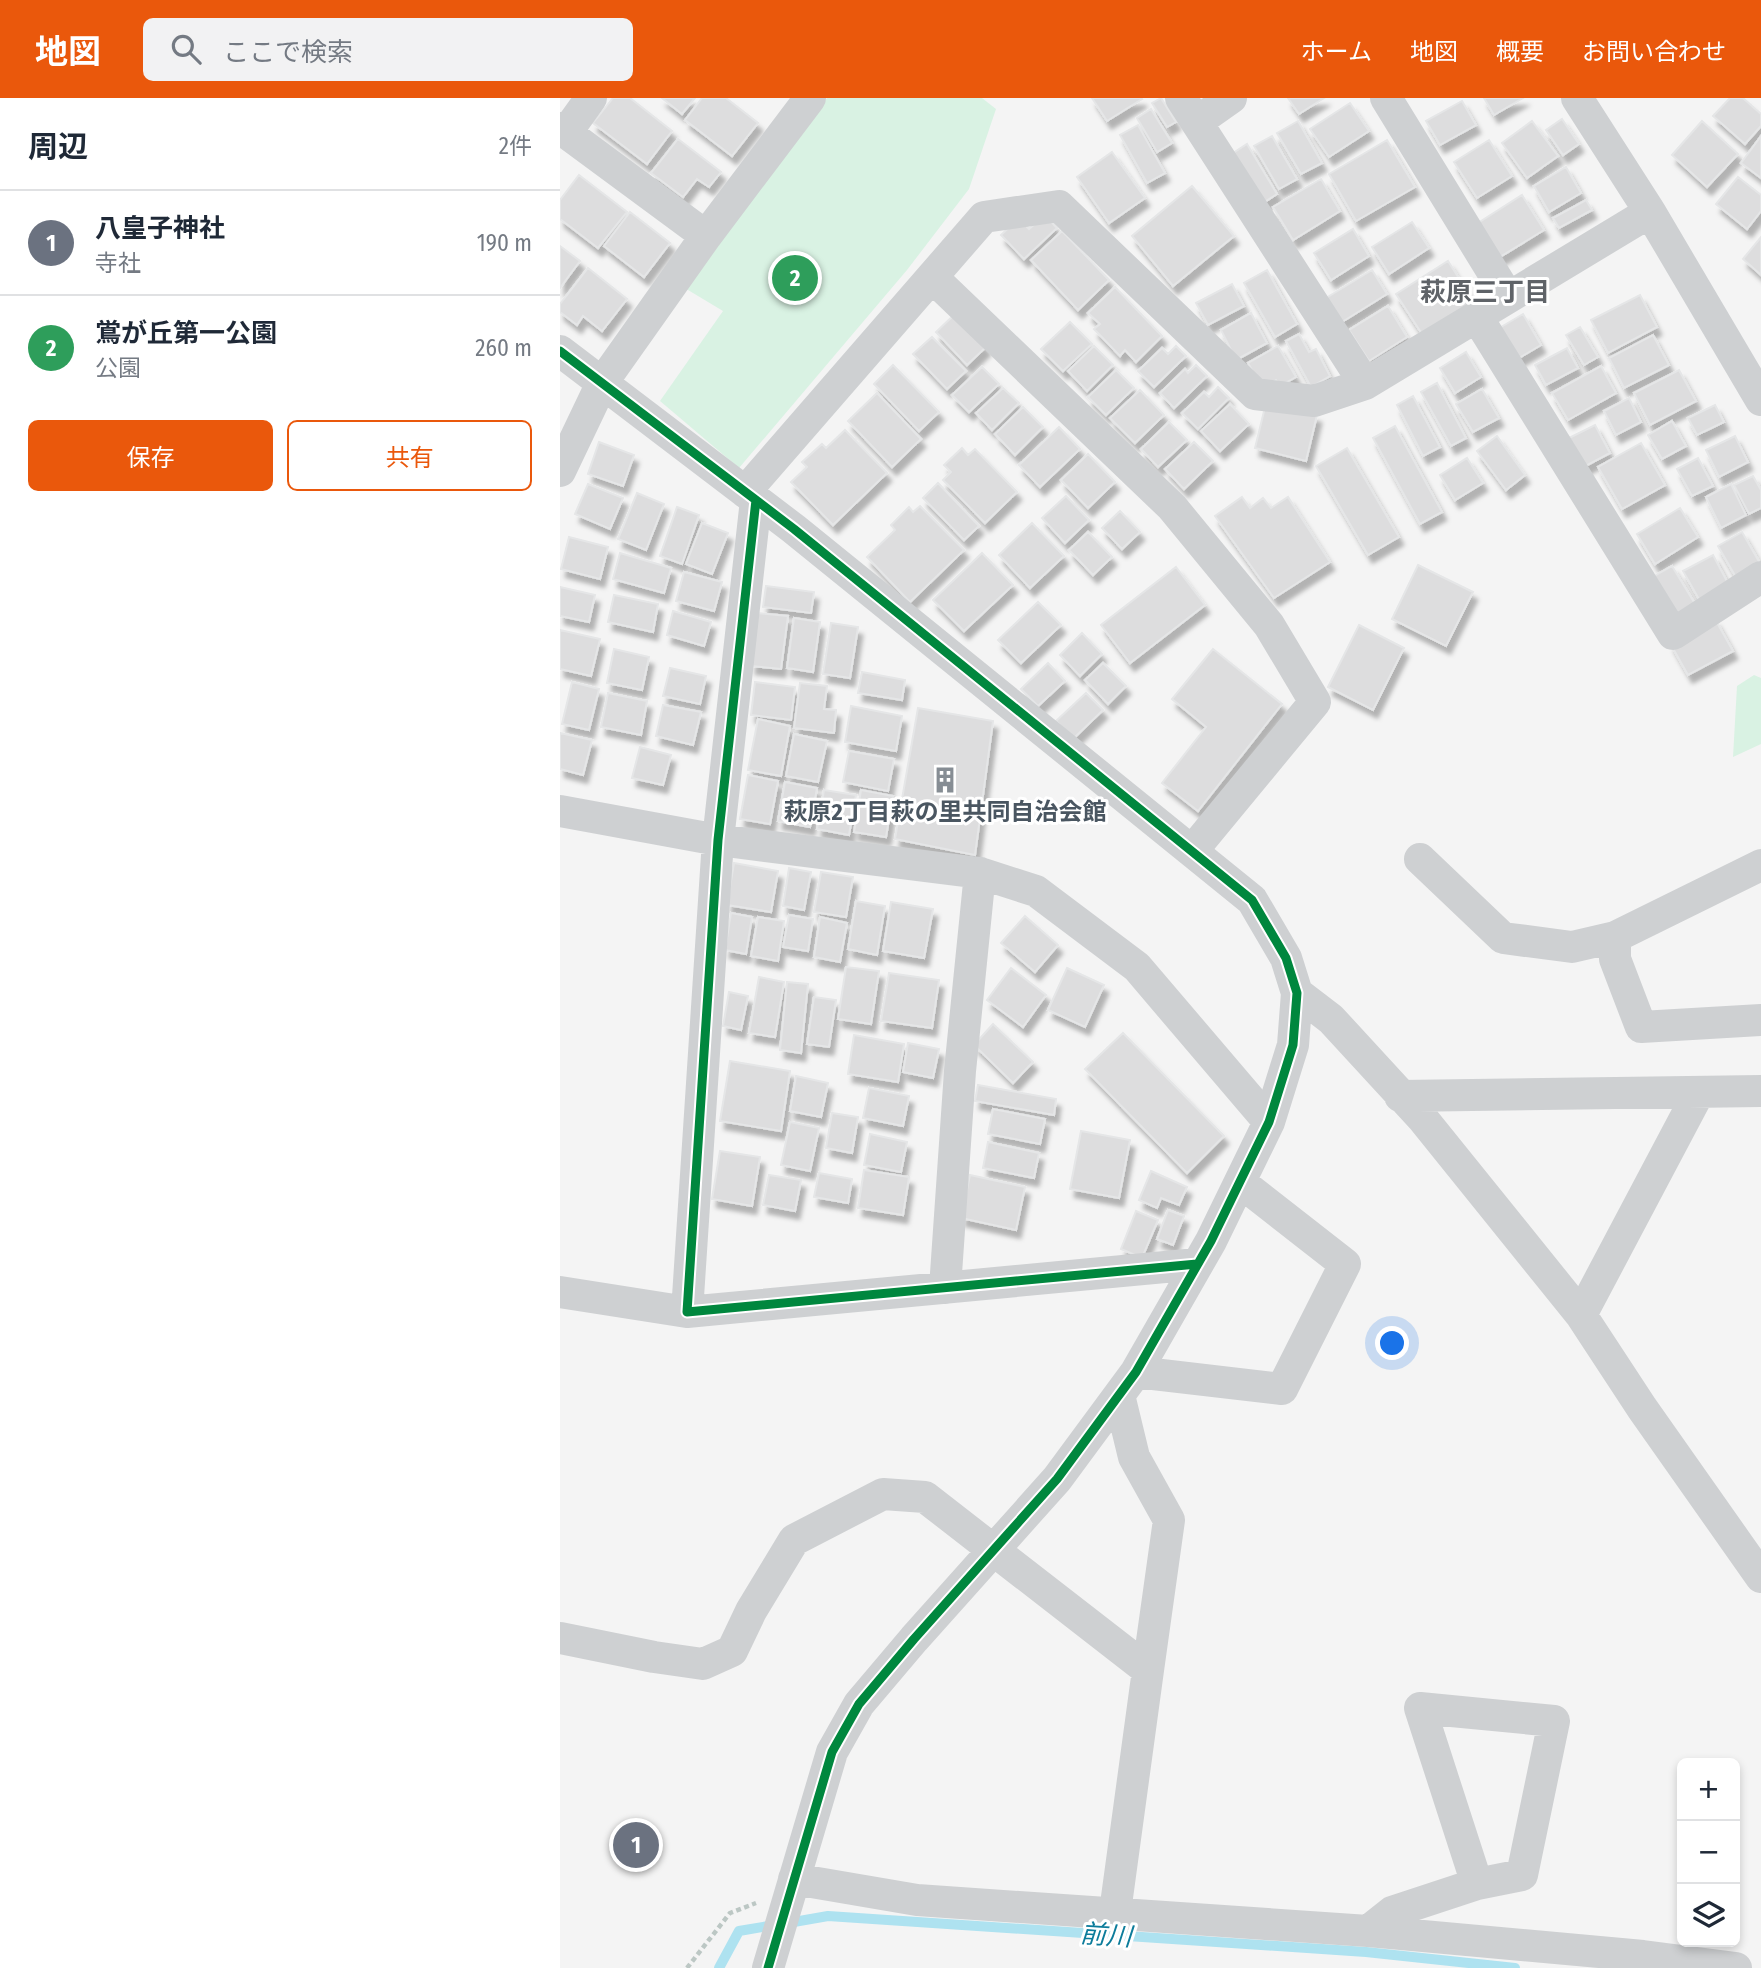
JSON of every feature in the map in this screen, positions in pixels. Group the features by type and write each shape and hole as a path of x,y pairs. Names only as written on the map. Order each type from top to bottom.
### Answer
{"street":[{"path":"591,98 563,130 706,236"},
{"path":"560,471 602,383 706,236 810,98"},
{"path":"1231,98 1189,110 1365,384"},
{"path":"1386,98 1508,297"},
{"path":"1577,98 1650,212 1761,400"},
{"path":"687,1312 718,840 750,496 984,217 1059,206 1255,394 1314,401 1365,384 1650,212"},
{"path":"932,278 1172,507 1269,625 1315,702 1192,851"},
{"path":"1477,317 1673,634 1761,577"},
{"path":"560,351 750,496 1017,708 1252,900 1286,958 1297,992 1293,1045 1269,1122 1197,1264 1127,1383 1057,1479 859,1704 832,1752 768,1968"},
{"path":"560,811 718,840 981,873 1037,891 1137,967 1269,1122"},
{"path":"1420,859 1503,938 1572,947 1615,937 1761,865"},
{"path":"945,1288 960,1071 981,873"},
{"path":"1615,937 1615,959 1640,1027 1761,1020"},
{"path":"1297,992 1331,1018 1423,1119 1581,1315 1642,1408 1760,1570"},
{"path":"1401,1096 1761,1091"},
{"path":"1581,1315 1699,1092"},
{"path":"1127,1383 1282,1389 1345,1264 1240,1182"},
{"path":"560,1292 687,1312 1197,1264"},
{"path":"1115,1912 1169,1520 1134,1457 1127,1383"},
{"path":"560,1638 704,1664 732,1651 751,1611 794,1540 883,1494 925,1497 1148,1670"},
{"path":"1368,1930 1392,1912 1476,1884 1522,1875 1554,1721 1420,1708 1476,1884"},
{"path":"792,1884 917,1900 1368,1930 1643,1956 1736,1968"}],"path":[{"path":"687,1968 730,1913 792,1884"}],"green space":[{"path":"827,98 982,98 996,109 969,189 907,270 739,468 660,401 723,311 683,287"},
{"path":"1754,675 1761,678 1761,744 1733,757 1737,686"}],"building":[{"path":"613,98 630,98 672,131 647,164 593,123"},
{"path":"662,98 695,98 682,114"},
{"path":"702,98 726,98 758,123 732,156 685,120"},
{"path":"1092,98 1141,98 1142,99 1107,121"},
{"path":"1161,98 1176,122 1167,127 1152,103"},
{"path":"1288,98 1324,98 1299,114"},
{"path":"1484,98 1523,98 1494,115"},
{"path":"1730,98 1743,98 1761,114 1761,126 1745,144 1713,116"},
{"path":"1462,101 1476,125 1440,145 1426,121"},
{"path":"1350,103 1369,131 1329,157 1310,129"},
{"path":"1151,109 1172,143 1157,152 1137,118"},
{"path":"1562,119 1579,144 1563,155 1546,130"},
{"path":"1298,121 1322,163 1301,174 1277,133"},
{"path":"1532,121 1558,156 1527,178 1502,143"},
{"path":"1702,121 1738,154 1707,187 1672,155"},
{"path":"1138,125 1165,173 1147,183 1120,135"},
{"path":"1272,136 1297,179 1279,189 1254,146"},
{"path":"1761,136 1761,178 1741,163"},
{"path":"678,139 721,172 709,187 697,179 683,197 651,173"},
{"path":"1387,140 1415,187 1356,221 1329,174"},
{"path":"1489,140 1512,176 1477,198 1454,162"},
{"path":"1247,144 1277,194 1260,205 1230,155"},
{"path":"1112,152 1145,198 1109,223 1077,177"},
{"path":"1566,167 1581,193 1549,212 1534,186"},
{"path":"579,175 627,212 598,248 560,219 560,200"},
{"path":"1738,177 1761,195 1761,211 1747,229 1716,204"},
{"path":"1321,179 1340,211 1293,240 1273,207"},
{"path":"1192,186 1234,236 1173,286 1132,236"},
{"path":"1522,195 1544,230 1500,257 1478,223"},
{"path":"1586,200 1592,210 1559,228 1553,218"},
{"path":"630,212 670,243 644,277 604,246"},
{"path":"1045,215 1057,228 1024,259 1001,235 1019,218 1029,229"},
{"path":"1412,222 1429,248 1389,274 1372,247"},
{"path":"1353,229 1369,256 1331,280 1314,253"},
{"path":"1062,231 1109,280 1078,310 1031,260"},
{"path":"1761,237 1761,275 1743,259"},
{"path":"560,246 580,261 560,288"},
{"path":"1448,261 1474,302 1422,334 1396,294"},
{"path":"588,268 627,299 602,331 583,316 577,325 560,312 560,304"},
{"path":"1267,270 1297,324 1275,337 1244,283"},
{"path":"1372,270 1387,294 1342,322 1326,298"},
{"path":"1232,284 1244,306 1208,325 1196,303"},
{"path":"1115,287 1162,336 1136,362 1125,350 1120,356 1094,329 1100,324 1088,313"},
{"path":"1640,295 1657,327 1608,353 1591,320"},
{"path":"1388,306 1407,337 1369,361 1349,330"},
{"path":"1251,313 1267,343 1236,360 1221,330"},
{"path":"955,314 986,347 967,365 936,332"},
{"path":"1523,314 1541,345 1514,361 1496,330"},
{"path":"1070,322 1092,344 1063,371 1041,349"},
{"path":"1580,327 1598,357 1584,365 1566,335"},
{"path":"1299,334 1309,352 1316,349 1330,376 1311,387 1286,341"},
{"path":"1653,335 1669,365 1624,388 1609,358"},
{"path":"932,337 966,371 947,389 913,354"},
{"path":"1094,346 1113,365 1087,391 1068,371"},
{"path":"1176,346 1186,356 1154,387 1138,371 1162,348 1168,354"},
{"path":"1278,346 1296,377 1280,386 1276,380 1262,388 1248,363"},
{"path":"1567,348 1578,368 1546,385 1535,365"},
{"path":"1466,352 1481,377 1455,393 1440,368"},
{"path":"893,365 939,412 919,431 874,384"},
{"path":"1196,365 1207,376 1174,408 1160,393 1185,369 1188,373"},
{"path":"1601,366 1616,393 1568,420 1552,393"},
{"path":"982,367 999,384 969,412 952,395"},
{"path":"1116,370 1134,388 1106,415 1088,397"},
{"path":"1679,370 1696,401 1650,425 1634,393"},
{"path":"1437,383 1466,438 1451,446 1421,392"},
{"path":"1218,387 1229,398 1198,429 1182,413 1204,392 1209,397"},
{"path":"1003,388 1019,403 992,430 976,413"},
{"path":"1482,389 1499,418 1473,432 1456,404"},
{"path":"1140,390 1164,415 1135,443 1110,418"},
{"path":"877,393 921,439 892,467 848,421"},
{"path":"1413,396 1440,447 1423,456 1397,405"},
{"path":"1629,398 1641,422 1616,435 1604,411"},
{"path":"1266,403 1317,415 1306,461 1255,448"},
{"path":"1230,404 1249,424 1220,451 1201,431"},
{"path":"1715,405 1724,422 1697,435 1688,418"},
{"path":"1023,407 1043,427 1015,455 995,434"},
{"path":"1672,421 1686,446 1662,459 1648,435"},
{"path":"1169,422 1187,440 1158,467 1141,449"},
{"path":"1595,425 1610,453 1582,468 1567,439"},
{"path":"1395,426 1442,512 1420,524 1373,438"},
{"path":"1059,427 1080,449 1040,487 1019,465"},
{"path":"845,430 887,473 833,525 791,482 807,467 802,462 822,444 826,448"},
{"path":"1497,436 1525,475 1506,490 1477,451"},
{"path":"1735,436 1748,462 1719,477 1706,450"},
{"path":"599,442 634,455 623,486 588,474"},
{"path":"1194,442 1213,461 1184,489 1165,469"},
{"path":"1641,443 1665,485 1622,509 1598,467"},
{"path":"962,448 968,455 975,449 1017,492 985,523 943,480 951,472 944,465"},
{"path":"1347,448 1399,537 1368,555 1316,466"},
{"path":"1088,454 1115,482 1088,508 1061,480"},
{"path":"1467,458 1483,483 1455,500 1440,475"},
{"path":"1698,458 1713,486 1692,496 1677,469"},
{"path":"1753,476 1761,490 1761,508 1749,514 1734,485"},
{"path":"938,483 979,526 964,540 923,498"},
{"path":"588,484 623,498 610,529 575,514"},
{"path":"1731,484 1746,515 1721,528 1706,497"},
{"path":"637,493 664,504 646,550 618,539"},
{"path":"1066,496 1089,520 1065,543 1042,518"},
{"path":"1242,497 1250,508 1263,498 1271,508 1288,497 1330,562 1274,598 1215,516"},
{"path":"920,506 964,550 910,602 867,557 895,530 891,525 909,507 913,512"},
{"path":"677,507 699,515 682,564 660,556"},
{"path":"1680,508 1698,537 1655,564 1637,534"},
{"path":"1120,511 1140,532 1122,549 1102,528"},
{"path":"702,523 728,533 712,574 686,564"},
{"path":"1032,523 1064,556 1030,588 999,555"},
{"path":"1088,532 1112,557 1093,575 1069,550"},
{"path":"1742,532 1761,565 1737,579 1718,546"},
{"path":"569,537 608,547 600,579 561,569"},
{"path":"620,553 671,568 664,593 613,579"},
{"path":"982,553 1013,585 964,631 933,600"},
{"path":"1713,555 1729,585 1700,601 1683,571"},
{"path":"1418,565 1473,592 1446,646 1392,619"},
{"path":"1672,566 1697,607 1673,620 1649,579"},
{"path":"1176,567 1205,605 1130,663 1101,625"},
{"path":"684,572 722,582 714,611 676,601"},
{"path":"766,586 814,592 811,613 763,607"},
{"path":"560,587 595,595 589,622 560,616"},
{"path":"614,595 658,604 653,632 608,622"},
{"path":"1038,602 1061,625 1021,663 998,640"},
{"path":"673,611 711,622 704,646 667,635"},
{"path":"757,613 788,616 781,669 751,666"},
{"path":"794,618 820,622 813,672 787,668"},
{"path":"1715,619 1733,651 1688,675 1670,643"},
{"path":"831,623 858,627 850,678 823,674"},
{"path":"1359,625 1404,648 1373,710 1328,687"},
{"path":"560,630 600,639 591,676 560,669"},
{"path":"1082,633 1102,654 1080,676 1060,655"},
{"path":"614,649 649,657 642,690 607,683"},
{"path":"1213,649 1282,704 1198,811 1162,783 1206,727 1172,699"},
{"path":"1048,663 1065,681 1038,706 1021,689"},
{"path":"1103,663 1126,686 1108,704 1085,680"},
{"path":"670,668 706,676 700,704 663,696"},
{"path":"862,672 905,680 902,700 858,693"},
{"path":"572,682 599,689 589,730 562,724"},
{"path":"755,682 795,687 791,720 751,715"},
{"path":"800,683 827,686 824,709 836,710 834,733 794,728"},
{"path":"608,693 647,701 641,735 601,727"},
{"path":"1086,693 1103,710 1073,739 1056,721"},
{"path":"663,705 701,712 693,745 656,736"},
{"path":"851,706 902,716 896,751 845,742"},
{"name":"萩原2丁目萩の里共同自治会館","path":"918,708 993,721 975,855 895,839"},
{"path":"758,719 790,726 781,776 748,770"},
{"path":"560,733 592,740 583,775 560,769"},
{"path":"794,734 827,741 818,782 786,776"},
{"path":"640,747 671,755 663,785 632,778"},
{"path":"849,751 894,759 888,791 843,782"},
{"path":"748,775 778,781 770,824 740,819"},
{"path":"785,782 817,788 810,827 778,821"},
{"path":"824,790 856,795 849,835 817,829"},
{"path":"861,790 893,796 886,837 854,832"},
{"path":"734,863 778,871 771,912 727,905"},
{"path":"789,868 811,872 804,910 783,906"},
{"path":"821,872 853,877 846,917 814,912"},
{"path":"856,901 885,906 877,955 848,949"},
{"path":"891,902 933,909 924,958 883,951"},
{"path":"731,913 752,917 746,954 725,950"},
{"path":"789,915 813,919 808,951 783,947"},
{"path":"1025,916 1058,945 1035,972 1001,943"},
{"path":"758,917 784,921 778,961 751,956"},
{"path":"820,917 847,923 840,962 814,957"},
{"path":"846,967 879,971 871,1024 838,1019"},
{"path":"1011,968 1046,995 1023,1027 987,1000"},
{"path":"1067,968 1104,985 1085,1027 1048,1010"},
{"path":"889,973 939,980 932,1028 881,1021"},
{"path":"759,977 784,982 775,1037 749,1033"},
{"path":"787,982 808,984 801,1053 780,1050"},
{"path":"729,992 748,996 741,1030 723,1026"},
{"path":"814,997 836,1000 829,1047 807,1044"},
{"path":"993,1024 1033,1062 1013,1083 974,1045"},
{"path":"1123,1033 1224,1136 1187,1173 1085,1069"},
{"path":"854,1035 904,1044 898,1082 848,1074"},
{"path":"908,1043 939,1049 933,1078 903,1072"},
{"path":"730,1061 790,1071 781,1131 720,1121"},
{"path":"796,1076 828,1083 821,1117 790,1111"},
{"path":"978,1085 1056,1099 1054,1115 975,1101"},
{"path":"869,1088 909,1096 903,1126 863,1118"},
{"path":"993,1109 1045,1119 1040,1144 988,1134"},
{"path":"832,1113 858,1117 852,1153 826,1148"},
{"path":"790,1122 819,1128 810,1171 781,1165"},
{"path":"1081,1131 1130,1140 1119,1198 1070,1189"},
{"path":"870,1134 907,1142 901,1172 864,1165"},
{"path":"988,1142 1039,1153 1034,1178 983,1168"},
{"path":"720,1151 760,1157 752,1206 712,1199"},
{"path":"864,1170 909,1177 903,1215 858,1208"},
{"path":"1151,1171 1187,1187 1179,1205 1161,1198 1157,1208 1139,1200"},
{"path":"819,1173 852,1179 848,1203 814,1197"},
{"path":"769,1175 801,1180 795,1211 763,1205"},
{"path":"970,1175 1025,1187 1016,1230 961,1218"},
{"path":"1168,1210 1184,1216 1173,1245 1157,1239"},
{"path":"1136,1211 1158,1220 1142,1258 1121,1249"}],"waterway":[{"name":"前川","path":"788,1923 828,1916 1366,1952 1515,1968"},
{"name":"前川","path":"719,1968 739,1931 774,1925"}],"cycle path":[{"path":"560,351 794,529 1252,900 1286,958 1297,993 1293,1045 1269,1122 1211,1241 1136,1372 1057,1479 859,1704 832,1752 768,1968"},
{"path":"756,500 718,840 687,1312 1197,1264"}],"place":[{"name":"鴬が丘第一公園","path":"795,278"},
{"name":"萩原2丁目萩の里共同自治会館","path":"945,780"},
{"name":"八皇子神社","path":"636,1845"}],"district":[{"name":"萩原三丁目","path":"1485,292"}]}
